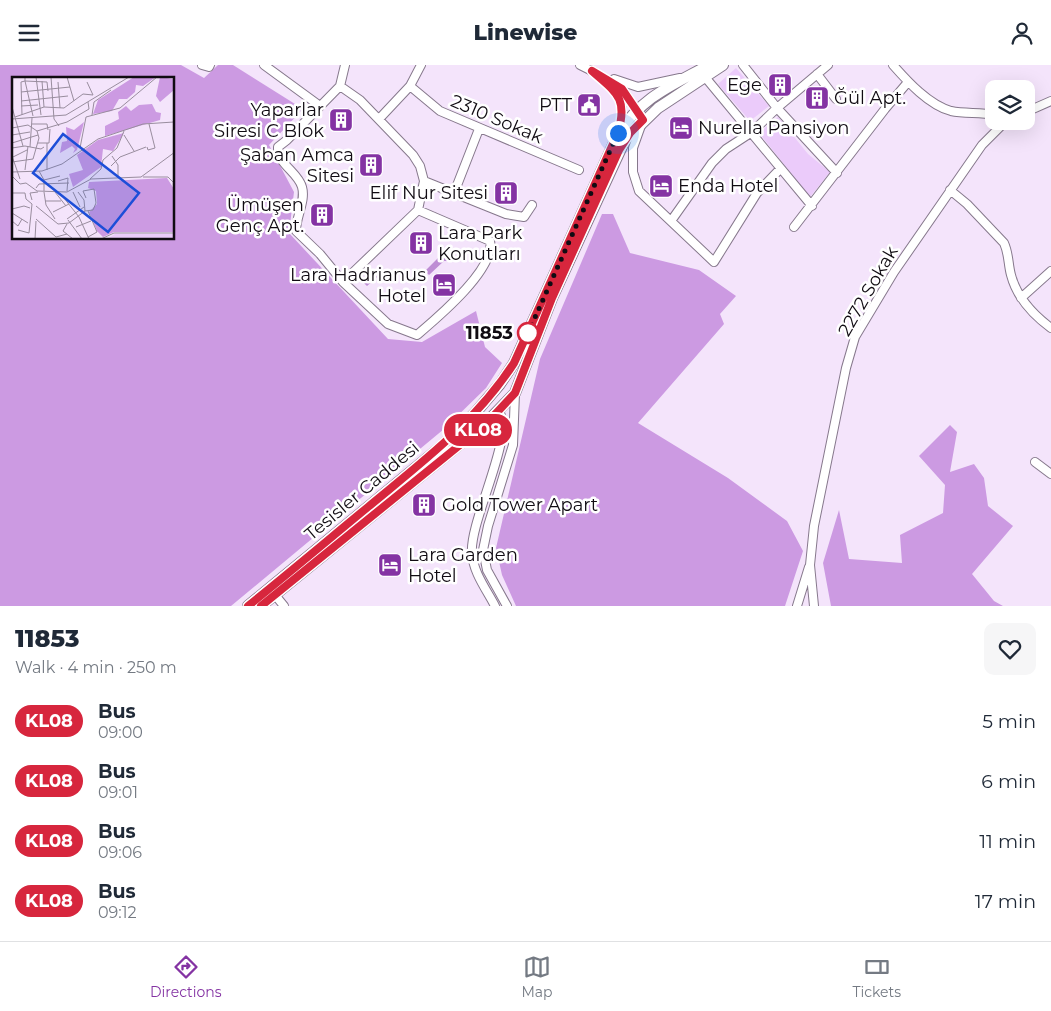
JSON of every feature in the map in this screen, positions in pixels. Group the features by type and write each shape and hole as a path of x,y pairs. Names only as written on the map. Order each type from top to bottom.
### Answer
{"main road":[{"name":"Tesisler Caddesi","path":"248,606 442,446 490,396 517,356 618,133 636,109 664,88 709,65"},
{"path":"261,606 499,412 515,393 552,298 619,150 630,133 643,120 723,65"},
{"path":"500,383 508,384 515,393"},
{"path":"490,396 493,406 499,412"}],"street":[{"path":"202,65 209,67 210,65"},
{"path":"264,65 320,105"},
{"path":"345,65 340,86 288,140 278,147 277,153 302,185 303,196 296,231 320,254 343,282 388,324 417,335 446,310 476,279 482,270 491,246 490,241 418,209"},
{"path":"379,119 410,85 421,65"},
{"path":"580,65 622,89 643,120 633,148 633,172 639,191 651,205 671,221 714,262 757,193 780,169"},
{"path":"743,65 776,108 837,173"},
{"path":"671,221 712,163 726,149 752,132 776,108 828,65"},
{"path":"893,65 908,83 950,111 985,114"},
{"path":"592,71 638,87 685,77"},
{"path":"592,71 617,92 621,99 623,110 618,133"},
{"path":"817,74 836,99"},
{"path":"705,77 812,206"},
{"path":"794,227 885,109 908,83"},
{"name":"2310 Sokak","path":"410,85 440,111 579,170"},
{"path":"340,86 360,100 413,155 420,166 424,181 418,209 343,282"},
{"path":"1035,108 1051,101"},
{"path":"454,193 479,129"},
{"name":"2272 Sokak","path":"810,565 814,526 846,368 856,337 894,272 982,145 997,130"},
{"path":"424,181 506,214 524,217 532,205"},
{"path":"950,190 968,204 1004,243 1008,251 1010,273 1021,298 1031,312 1051,328"},
{"path":"1021,298 1051,271"},
{"path":"507,606 487,570 483,550 488,526 513,445 515,393"},
{"path":"495,606 476,571 471,551 504,425 504,417 499,412"},
{"path":"1035,462 1051,474"},
{"path":"797,606 810,565"},
{"path":"810,565 814,606"},
{"path":"275,595 284,606"}],"shaded area":[{"path":"0,65 181,65 204,78 218,65 233,65 303,109 269,145 294,192 289,233 388,339 422,342 476,311 485,347 502,363 486,388 444,429 231,606 0,606"},
{"path":"736,68 769,106 750,121 718,84"},
{"path":"778,117 808,154 830,172 810,197 759,133"},
{"path":"602,214 613,214 630,253 699,270 736,296 720,314 724,324 638,423 728,478 787,521 803,551 785,606 516,606 502,575 496,548 540,359"},
{"path":"440,256 451,257 453,261 444,261 429,275 425,271"},
{"path":"373,272 377,277 367,286 362,281"},
{"path":"950,425 957,432 950,472 974,464 984,478 988,506 1013,526 972,574 994,601 1003,606 831,606 823,563 839,510 849,559 902,563 900,535 943,513 945,485 919,456"}],"bus line":[{"name":"KL08","path":"248,606 442,446 476,412 500,383 514,363 618,133 623,110 621,99 617,92 592,71 622,89 629,96 643,120 630,133 619,150 552,298 515,393 505,407 487,423 445,455 261,606"}],"place":[{"name":"Ege","path":"780,85"},
{"name":"Ğül Apt.","path":"817,98"},
{"name":"PTT","path":"589,105"},
{"name":"Yaparlar Siresi C Blok","path":"341,120"},
{"name":"Nurella Pansiyon","path":"681,128"},
{"name":"Şaban Amca Sitesi","path":"371,165"},
{"name":"Enda Hotel","path":"661,186"},
{"name":"Elif Nur Sitesi","path":"506,193"},
{"name":"Ümüşen Genç Apt.","path":"322,215"},
{"name":"Lara Park Konutları","path":"421,243"},
{"name":"Lara Hadrianus Hotel","path":"444,285"},
{"name":"11853","path":"528,333"},
{"name":"Gold Tower Apart","path":"424,505"},
{"name":"Lara Garden Hotel","path":"390,565"}],"route":[{"path":"528,333 618,133"}]}
